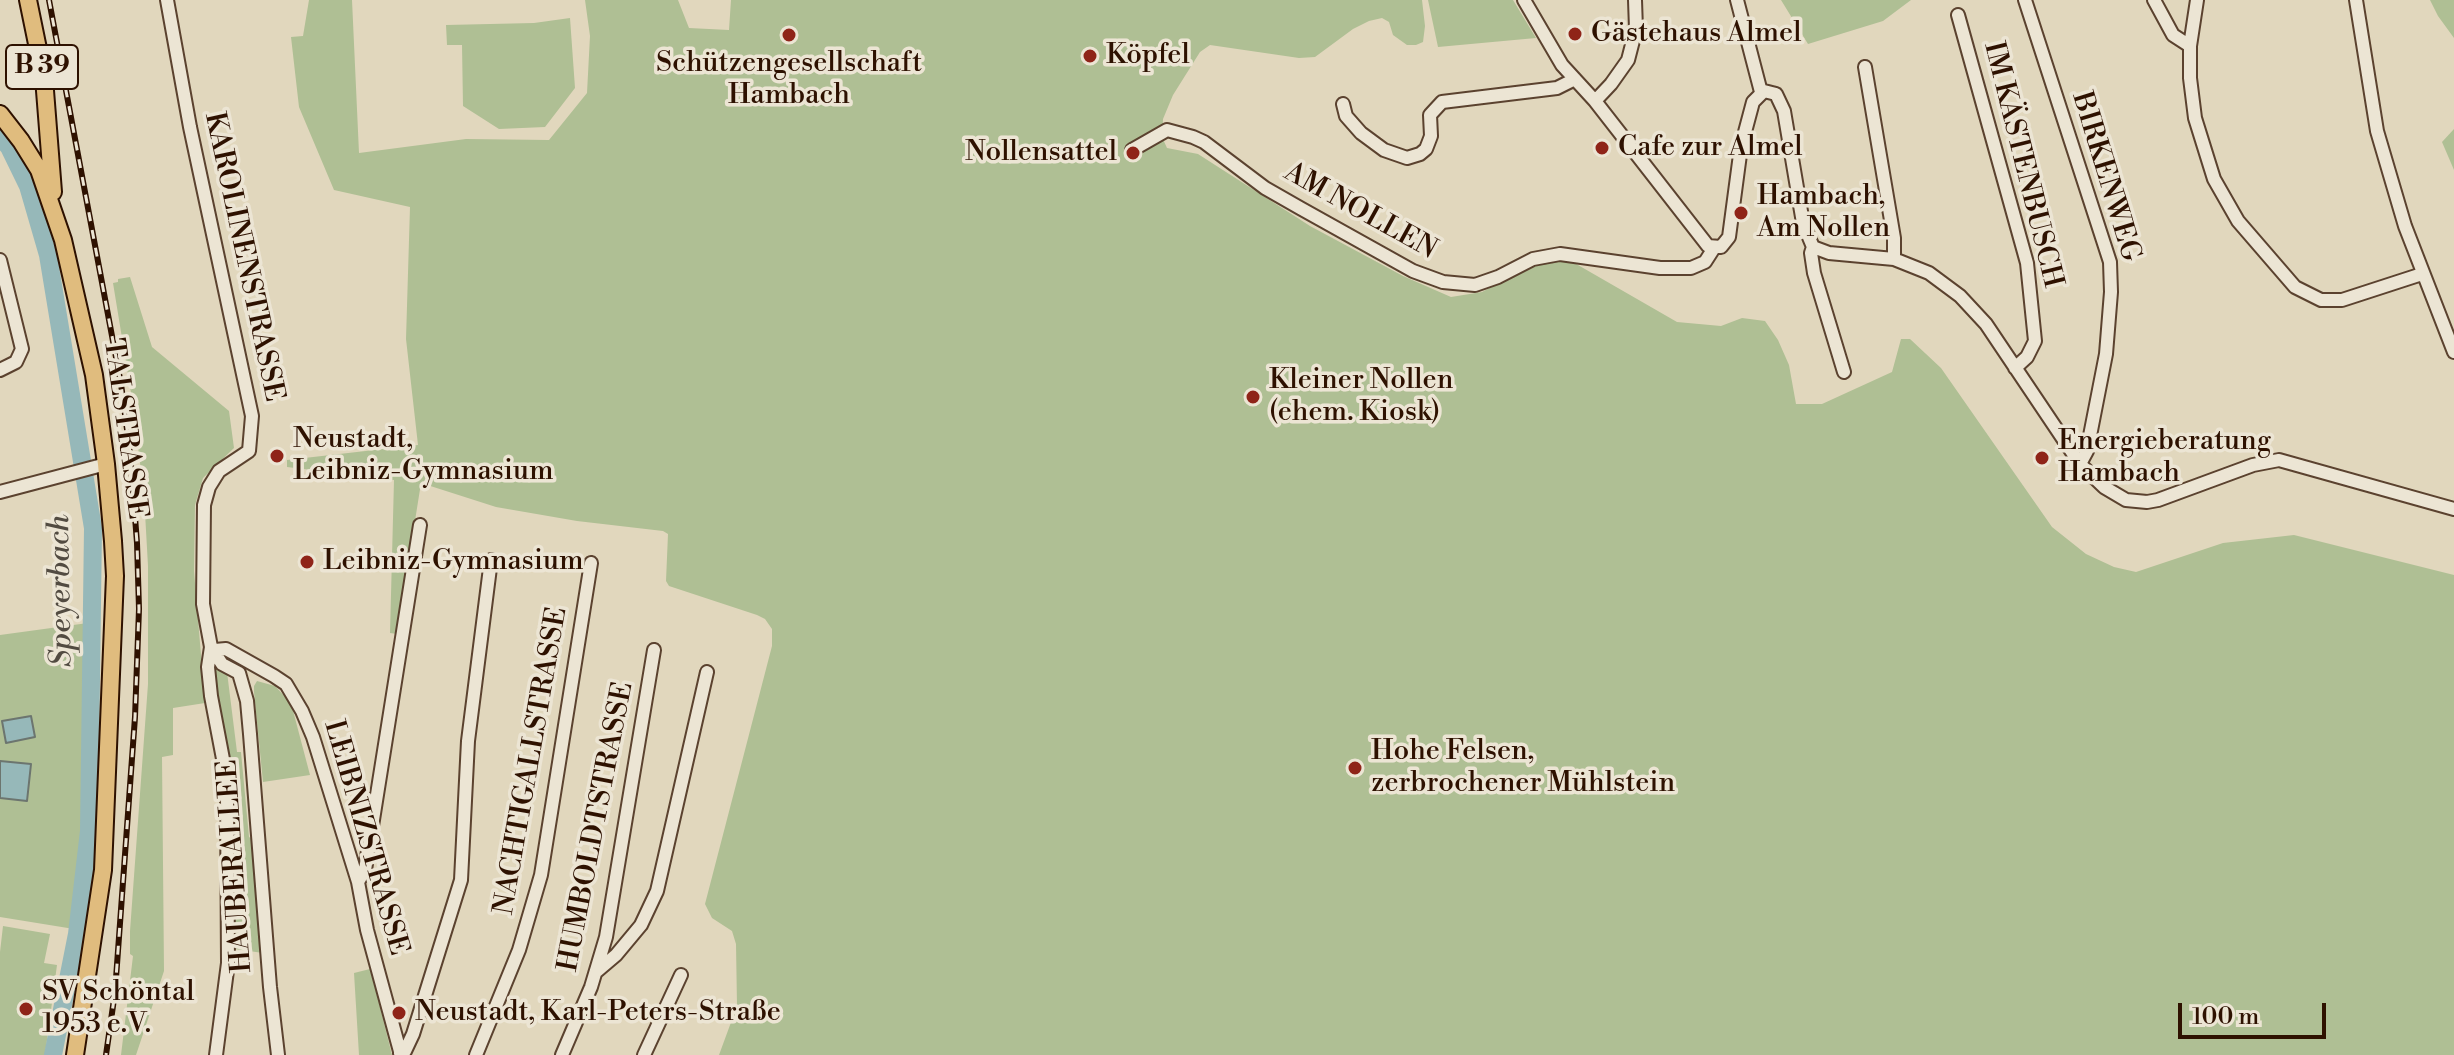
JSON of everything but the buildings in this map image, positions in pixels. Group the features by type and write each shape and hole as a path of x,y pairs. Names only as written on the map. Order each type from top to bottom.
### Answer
{"main road":[{"name":"B 39","path":"28,0 44,78 50,134"},
{"name":"TALSTRASSE","path":"0,114 30,153 55,211 89,348 93,467 115,576 103,870 75,1055"},
{"path":"30,153 45,144 50,134"},
{"path":"50,134 55,211"}],"street":[{"name":"KAROLINENSTRASSE","path":"167,0 190,127 252,416 249,451 219,471 209,487 204,505 203,604 213,649"},
{"path":"1524,0 1562,65 1595,101 1696,233 1714,248 1721,247 1729,237 1745,127 1753,102 1761,92"},
{"path":"1595,101 1628,60 1636,29 1635,0"},
{"path":"1737,0 1761,92"},
{"name":"BIRKENWEG","path":"2025,0 2112,276 2106,354 2087,451 2080,464"},
{"path":"2154,0 2173,35 2190,46"},
{"path":"2197,0 2190,46 2195,118 2214,179 2238,221 2295,287 2311,297 2331,301 2353,297 2422,274"},
{"path":"2356,0 2377,131 2422,274 2454,352"},
{"name":"IM KÄSTENBUSCH","path":"1958,15 2027,263 2035,341 2027,357 2015,368"},
{"path":"1865,67 1894,238 1894,259"},
{"path":"1343,104 1346,116 1361,133 1384,150 1407,158 1426,149 1431,136 1430,115 1442,102 1557,88 1575,79"},
{"path":"1761,92 1774,92 1781,103 1803,223 1813,247 1814,273 1844,372"},
{"name":"AM NOLLEN","path":"1132,150 1167,130 1193,137 1265,188 1311,215 1413,271 1443,282 1475,285 1533,259 1560,254 1660,268 1691,268 1705,262 1714,248"},
{"path":"1813,247 1829,253 1894,259 1929,273 1960,296 1986,324 2080,464 2104,487 2126,500 2158,500 2253,465 2279,460 2454,509"},
{"path":"0,260 22,349 16,362 0,370"},
{"path":"0,492 93,467"},
{"path":"358,882 365,870 420,525"},
{"path":"400,1054 405,1051 413,1034 461,880 468,741 491,560"},
{"name":"NACHTIGALLSTRASSE","path":"476,1055 519,950 541,875 591,563"},
{"path":"213,649 222,664 239,673 245,660"},
{"path":"213,649 210,683 227,799 228,963 216,1055"},
{"name":"LEIBNIZSTRASSE","path":"213,649 226,649 286,684 299,703 313,737 358,882 367,930 400,1054"},
{"name":"HUMBOLDTSTRASSE","path":"562,1055 596,972 612,905 654,650"},
{"path":"596,972 616,955 650,910 707,672"},
{"name":"HAUBERALLEE","path":"239,673 247,701 278,1055"},
{"path":"644,1055 681,975"}],"green space":[{"path":"309,0 352,0 359,153 466,139 549,140 587,93 590,36 585,0 678,0 689,28 729,30 731,0 1422,0 1423,42 1416,45 1407,45 1393,35 1389,22 1382,18 1353,29 1315,57 1299,58 1210,45 1200,52 1173,95 1163,119 1162,137 1167,148 1198,154 1310,226 1403,276 1451,297 1482,292 1539,262 1571,261 1677,322 1721,326 1742,318 1765,321 1789,365 1796,404 1822,404 1892,372 1901,339 1910,339 1941,368 2052,527 2086,554 2114,567 2136,572 2223,543 2294,535 2454,575 2454,1055 719,1055 737,1006 736,944 732,931 712,918 705,904 772,646 772,629 765,619 757,615 669,586 666,581 668,534 663,531 496,507 421,483 397,634 390,633 394,480 287,467 287,460 418,445 406,339 410,207 334,190 299,107 291,37 303,36"},
{"path":"1428,0 1513,0 1536,38 1438,47"},
{"path":"1781,0 1911,0 1883,21 1808,44"},
{"path":"2430,0 2454,0 2454,38 2438,16"},
{"path":"570,18 575,88 545,127 499,129 463,106 462,45 447,45 446,25 534,23"},
{"path":"2454,129 2454,170 2442,142"},
{"path":"130,277 152,347 229,411 234,448 203,478 195,505 194,571 205,703 173,708 173,755 162,757 164,971 136,1055 121,1055 133,956 130,954 130,931 148,684 148,566 144,495 113,283"},
{"path":"88,623 85,843 74,929 0,917 0,635"},
{"path":"216,666 227,672 237,752 241,752 249,837 254,840 263,953 235,949 229,756 212,670"},
{"path":"257,681 275,686 291,703 310,775 263,782 254,692"},
{"name":"SV Schöntal 1953 e.V.","path":"3,926 50,934 44,963 57,965 45,1055 0,1055"},
{"path":"370,969 392,1055 359,1055 354,973"}],"water":[{"path":"31,716 35,737 6,743 2,721"},
{"path":"0,761 31,764 27,801 0,798"}],"waterway":[{"name":"Speyerbach","path":"0,137 9,147 28,186 48,255 93,528 89,831 77,934 53,1055"}],"railway":[{"path":"49,0 121,384 137,543 139,609 135,717 115,992 106,1055"}],"place":[{"name":"Gästehaus Almel","path":"1575,34"},
{"name":"Schützengesellschaft Hambach","path":"789,35"},
{"name":"Köpfel","path":"1090,56"},
{"name":"Cafe zur Almel","path":"1602,148"},
{"name":"Nollensattel","path":"1133,153"},
{"name":"Hambach, Am Nollen","path":"1741,213"},
{"name":"Kleiner Nollen (ehem. Kiosk)","path":"1253,397"},
{"name":"Neustadt, Leibniz-Gymnasium","path":"277,456"},
{"name":"Energieberatung Hambach","path":"2042,458"},
{"name":"Leibniz-Gymnasium","path":"307,562"},
{"name":"Hohe Felsen, zerbrochener Mühlstein","path":"1355,768"},
{"name":"SV Schöntal 1953 e.V.","path":"26,1009"},
{"name":"Neustadt, Karl-Peters-Straße","path":"399,1013"}]}
